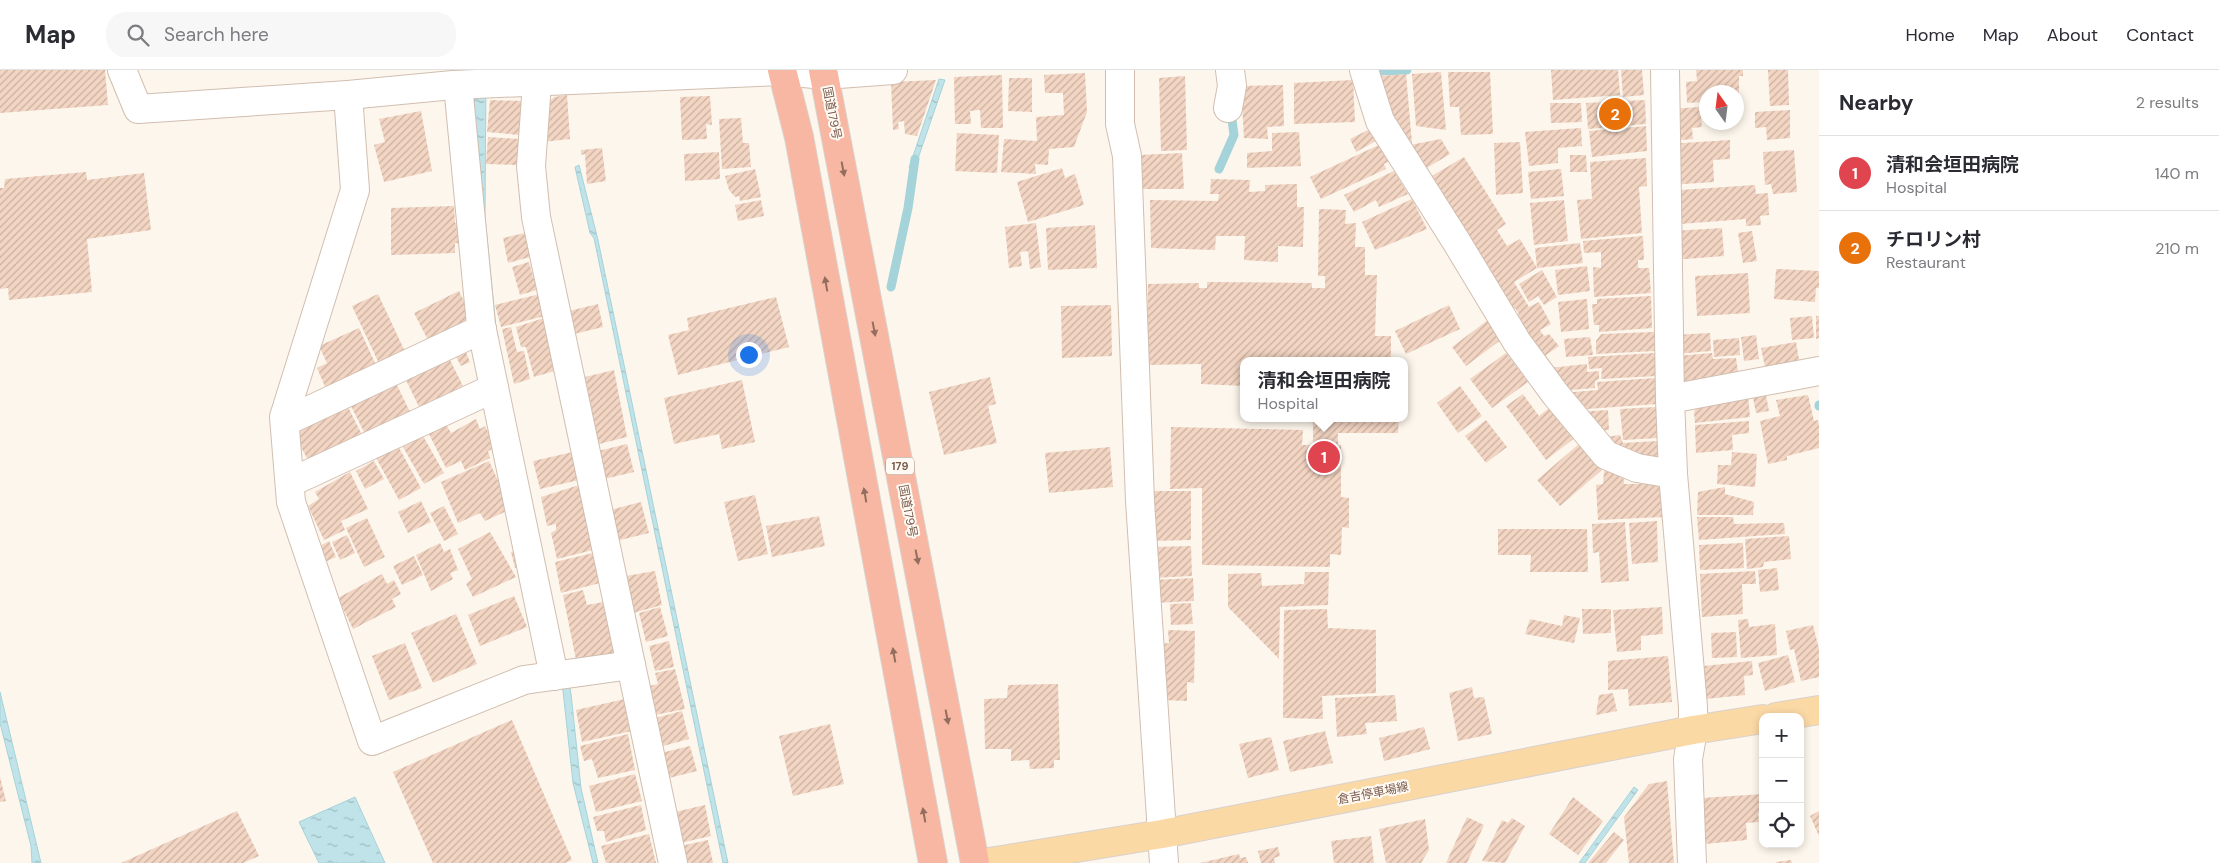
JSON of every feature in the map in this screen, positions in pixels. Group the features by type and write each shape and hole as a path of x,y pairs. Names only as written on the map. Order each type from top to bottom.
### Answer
{"highway":[{"path":"782,71 799,137 933,863"},
{"name":"国道179号","path":"824,72 975,863"}],"main road":[{"path":"1801,713 1819,710"},
{"name":"倉吉停車場線","path":"983,863 1162,834 1693,730 1759,720"}],"street":[{"path":"122,70 138,109 348,95 538,76 893,70"},
{"path":"1120,70 1120,124 1127,156 1140,501 1164,863"},
{"path":"1228,108 1232,86 1230,70"},
{"path":"1364,70 1380,121 1456,241 1516,342 1556,395 1606,455 1637,468 1673,474"},
{"path":"1665,70 1670,399 1673,474 1693,707 1693,730 1688,759 1692,863"},
{"path":"538,76 531,166 536,217 672,863"},
{"path":"458,85 482,329 554,676"},
{"path":"348,95 355,190 284,417 291,502 372,741 524,680 631,665"},
{"path":"293,418 482,329"},
{"path":"1670,399 1819,371"},
{"path":"300,478 494,388"}],"water":[{"path":"469,70 486,70 485,217 496,328 541,553 566,664 581,788 598,863 593,863 573,783 563,691 490,325 473,121 474,95"},
{"path":"939,79 945,80 914,170 909,168"},
{"path":"579,165 598,240 728,863 723,863 594,238 590,233 575,167"},
{"path":"0,692 41,863 32,863 31,846 0,723"},
{"path":"1634,787 1638,790 1585,863 1579,863"},
{"path":"355,797 385,863 319,863 299,822"}],"building":[{"path":"0,70 105,70 108,105 0,113"},
{"path":"1551,70 1618,70 1620,95 1553,100"},
{"path":"1621,70 1642,70 1644,95 1623,97"},
{"path":"1696,70 1743,70 1743,76 1739,76 1739,85 1699,85 1699,102 1687,103 1686,82 1697,81"},
{"path":"1768,70 1788,70 1789,105 1770,106"},
{"path":"1441,72 1446,130 1416,126 1412,74"},
{"path":"1448,72 1490,72 1493,134 1461,135 1459,107 1450,107"},
{"path":"1085,73 1087,112 1074,147 1049,149 1048,165 1035,164 1036,174 1001,172 1004,139 1037,141 1036,117 1064,115 1063,93 1045,93 1044,75"},
{"path":"1406,74 1412,143 1406,144 1382,104 1381,76"},
{"path":"1002,75 1003,128 981,128 980,110 970,111 971,124 955,124 954,77"},
{"path":"1185,76 1187,150 1161,151 1159,78"},
{"path":"1009,78 1032,78 1032,112 1008,111"},
{"path":"936,80 917,136 905,134 904,121 898,122 899,129 893,130 891,82"},
{"path":"1353,80 1355,122 1294,124 1294,83"},
{"path":"1283,85 1284,126 1267,127 1268,139 1244,138 1241,86"},
{"path":"567,95 570,139 542,142 544,110 549,109 548,103 554,97"},
{"path":"710,96 712,125 706,124 707,139 682,140 680,97"},
{"path":"490,100 522,101 520,135 487,132"},
{"path":"1645,100 1646,124 1588,129 1586,103"},
{"path":"1550,103 1581,103 1582,122 1551,123"},
{"path":"1699,107 1699,127 1692,128 1693,139 1669,141 1668,109"},
{"path":"1790,110 1790,138 1767,140 1766,127 1755,128 1755,112"},
{"path":"421,111 432,171 384,182 374,145 385,142 379,119"},
{"path":"741,118 743,143 749,143 751,167 722,169 719,119"},
{"path":"1646,126 1647,151 1592,157 1589,131"},
{"path":"1581,128 1582,146 1558,148 1558,163 1529,166 1525,132"},
{"path":"1370,129 1376,141 1356,152 1350,139"},
{"path":"1299,132 1301,166 1247,168 1247,153 1272,151 1272,133"},
{"path":"957,133 999,135 997,173 955,171"},
{"path":"488,137 519,139 519,165 486,164"},
{"path":"1441,139 1450,154 1425,169 1410,145"},
{"path":"1730,140 1730,159 1713,160 1714,182 1669,185 1668,144"},
{"path":"1520,142 1523,193 1496,195 1494,143"},
{"path":"1383,143 1391,160 1384,164 1386,169 1321,199 1310,177"},
{"path":"602,148 606,181 587,184 585,154 581,155 581,150"},
{"path":"1794,150 1797,192 1773,194 1771,184 1765,185 1763,152"},
{"path":"719,152 720,179 685,181 684,154"},
{"path":"1182,153 1184,189 1141,189 1139,155"},
{"path":"1570,155 1586,155 1587,172 1570,172"},
{"path":"1464,157 1506,224 1497,230 1507,246 1520,239 1537,268 1514,282 1529,307 1539,302 1551,324 1540,330 1544,336 1549,334 1559,346 1536,362 1507,319 1519,314 1515,308 1507,312 1425,180"},
{"path":"1646,158 1647,186 1639,187 1642,233 1581,239 1577,200 1592,199 1590,162"},
{"path":"1062,168 1065,178 1075,174 1084,205 1028,222 1017,182"},
{"path":"755,169 761,197 740,201 739,196 735,197 729,190 725,176"},
{"path":"1561,169 1564,196 1531,199 1528,172"},
{"path":"1394,171 1408,194 1379,207 1376,200 1354,212 1344,195"},
{"path":"86,172 87,180 144,173 151,230 87,239 92,292 9,300 8,288 0,289 0,188 4,188 5,179"},
{"path":"1211,179 1250,180 1249,192 1265,191 1265,185 1297,184 1297,207 1304,207 1303,247 1278,246 1278,262 1244,260 1245,236 1216,236 1215,250 1151,248 1150,200 1218,201 1219,194 1210,194"},
{"path":"1755,185 1756,194 1768,193 1769,215 1760,216 1761,225 1746,226 1746,219 1680,224 1680,190"},
{"path":"1412,199 1427,229 1375,250 1362,222"},
{"path":"761,200 764,216 738,221 735,205"},
{"path":"1564,200 1568,241 1534,245 1530,203"},
{"path":"454,206 455,223 463,224 463,244 455,243 455,253 391,255 391,208"},
{"path":"1319,209 1346,210 1345,224 1356,223 1355,247 1365,247 1365,275 1377,275 1375,336 1391,336 1391,357 1240,357 1240,386 1201,384 1201,364 1147,365 1148,284 1199,283 1199,288 1207,288 1207,282 1312,283 1312,288 1325,288 1325,276 1318,276"},
{"path":"1036,223 1041,267 1030,269 1028,251 1020,252 1022,266 1009,268 1005,227"},
{"path":"1095,225 1097,268 1048,270 1046,228"},
{"path":"1722,228 1724,256 1673,260 1672,231"},
{"path":"1752,231 1757,261 1743,263 1738,233"},
{"path":"525,233 530,257 508,263 503,238"},
{"path":"1643,236 1644,260 1638,260 1638,268 1649,268 1651,293 1594,297 1593,267 1601,268 1601,252 1584,253 1583,241"},
{"path":"1580,243 1583,263 1537,268 1535,248"},
{"path":"529,262 537,290 520,295 512,267"},
{"path":"1587,266 1590,291 1558,295 1555,270"},
{"path":"1776,269 1819,271 1819,288 1816,288 1815,302 1774,299"},
{"path":"1542,270 1557,297 1544,305 1538,296 1529,302 1519,284"},
{"path":"1748,273 1750,313 1697,316 1695,276"},
{"path":"459,291 474,322 429,342 414,313"},
{"path":"378,294 408,358 382,370 352,306"},
{"path":"540,294 545,316 501,327 495,305"},
{"path":"1651,296 1652,328 1599,332 1599,325 1594,325 1592,304 1597,304 1597,299"},
{"path":"776,297 789,347 678,375 668,335 689,330 687,318"},
{"path":"1587,299 1589,329 1561,332 1558,302"},
{"path":"598,304 603,327 574,334 569,311"},
{"path":"1111,305 1112,356 1062,358 1061,306"},
{"path":"1449,305 1460,329 1406,354 1395,331"},
{"path":"1812,316 1814,338 1792,340 1790,318"},
{"path":"1816,316 1819,316 1819,338 1816,339"},
{"path":"544,318 558,370 534,377 526,347 521,347 516,327"},
{"path":"1488,320 1502,339 1466,366 1452,347"},
{"path":"511,327 517,352 524,351 530,379 514,384 502,329"},
{"path":"359,328 376,365 326,389 317,368 327,363 319,346"},
{"path":"1654,332 1655,351 1596,354 1596,341 1601,334"},
{"path":"1710,333 1711,351 1676,354 1675,335"},
{"path":"1756,335 1759,359 1744,361 1741,337"},
{"path":"1590,337 1593,355 1566,357 1564,339"},
{"path":"1739,338 1740,355 1714,357 1713,340"},
{"path":"1796,342 1800,365 1766,372 1761,348"},
{"path":"465,350 470,362 461,366 455,355"},
{"path":"1506,353 1528,382 1492,408 1470,379"},
{"path":"1655,353 1657,376 1601,379 1602,368 1589,369 1588,357"},
{"path":"1712,353 1713,359 1736,358 1739,379 1692,387 1678,377 1677,356"},
{"path":"448,356 463,386 419,407 405,378"},
{"path":"1587,364 1587,372 1599,371 1599,379 1595,381 1595,388 1559,391 1540,369"},
{"path":"614,370 627,437 599,444 585,377"},
{"path":"990,377 996,404 988,406 997,443 944,455 929,392"},
{"path":"1656,378 1657,404 1573,410 1561,393 1598,390 1597,382"},
{"path":"742,380 755,442 722,449 719,434 674,444 664,398"},
{"path":"395,381 411,414 366,436 350,404"},
{"path":"1460,386 1482,416 1458,433 1437,403"},
{"path":"1765,390 1769,411 1756,413 1752,393"},
{"path":"1523,394 1539,416 1552,406 1576,437 1546,460 1506,406"},
{"path":"1748,394 1750,417 1695,423 1694,412 1702,398"},
{"path":"1808,395 1814,421 1818,420 1819,448 1787,456 1787,460 1768,464 1760,421 1780,416 1776,400"},
{"path":"347,405 363,437 310,464 293,432"},
{"path":"1656,407 1658,438 1623,440 1620,409"},
{"path":"1608,410 1609,430 1594,431 1576,412"},
{"path":"476,419 480,429 485,426 496,448 488,451 490,458 465,470 461,461 446,468 429,434 446,424 451,433"},
{"path":"1486,420 1507,447 1486,463 1465,436"},
{"path":"1749,421 1749,433 1732,435 1733,450 1696,453 1695,425"},
{"path":"1313,422 1399,422 1398,433 1338,433 1338,445 1341,445 1341,497 1349,498 1349,528 1342,527 1341,555 1330,554 1330,567 1202,565 1202,488 1170,489 1171,427 1303,430 1302,445 1313,445"},
{"path":"1620,435 1623,443 1657,441 1659,458 1623,457 1605,437"},
{"path":"423,436 444,473 424,484 403,447"},
{"path":"397,444 421,488 399,500 375,456"},
{"path":"627,444 634,472 604,479 598,451"},
{"path":"1579,444 1602,470 1560,506 1537,480"},
{"path":"1110,447 1113,487 1049,493 1045,453"},
{"path":"573,452 579,480 540,489 533,461"},
{"path":"1732,452 1757,454 1755,487 1717,484 1718,465 1731,465"},
{"path":"374,461 384,479 365,489 356,471"},
{"path":"489,461 511,509 485,521 480,513 458,523 441,482"},
{"path":"1604,471 1623,471 1624,484 1661,484 1663,517 1598,520 1596,485 1603,484"},
{"path":"350,472 368,509 341,521 345,530 324,540 308,506 319,499 315,492"},
{"path":"579,485 593,550 557,559 551,533 556,530 556,524 547,526 541,497"},
{"path":"1725,487 1725,494 1754,502 1753,515 1697,515 1698,492"},
{"path":"1153,491 1191,491 1191,540 1153,541"},
{"path":"755,495 768,554 738,561 724,502"},
{"path":"421,501 431,522 408,533 398,512"},
{"path":"641,502 649,533 616,541 610,510"},
{"path":"444,506 458,534 444,541 430,513"},
{"path":"819,516 825,546 772,557 766,526"},
{"path":"1697,517 1733,517 1734,524 1784,523 1785,534 1699,540"},
{"path":"367,518 385,557 364,567 346,528"},
{"path":"1657,521 1658,562 1632,564 1629,523"},
{"path":"1625,522 1629,581 1601,583 1599,552 1593,553 1592,524"},
{"path":"1498,529 1587,529 1588,572 1530,572 1531,555 1498,555"},
{"path":"490,532 516,577 473,597 466,584 472,579 458,549"},
{"path":"347,535 355,553 340,560 332,542"},
{"path":"1789,536 1791,559 1764,562 1763,567 1747,569 1745,539"},
{"path":"329,541 336,557 325,562 318,547"},
{"path":"440,543 444,552 450,549 458,570 450,573 453,579 431,591 416,555"},
{"path":"1743,543 1744,568 1700,570 1699,545"},
{"path":"1191,546 1192,576 1153,578 1152,547"},
{"path":"519,550 523,566 515,568 511,552"},
{"path":"593,553 600,583 561,593 555,562"},
{"path":"414,556 423,575 402,585 393,566"},
{"path":"1777,568 1779,590 1760,592 1758,570"},
{"path":"655,571 662,605 633,613 626,576"},
{"path":"1755,571 1756,584 1742,584 1743,614 1702,617 1700,574"},
{"path":"1305,572 1329,572 1328,605 1280,607 1279,659 1228,607 1228,574 1261,573 1262,586 1304,584"},
{"path":"382,574 387,584 394,580 401,594 392,599 396,607 353,629 338,598"},
{"path":"1193,578 1194,601 1155,603 1154,580"},
{"path":"583,590 587,605 604,602 615,653 576,660 563,595"},
{"path":"514,596 527,627 480,646 468,615"},
{"path":"1191,603 1193,624 1171,625 1170,604"},
{"path":"660,607 668,636 646,642 639,613"},
{"path":"1662,607 1663,634 1641,636 1641,650 1617,652 1613,610"},
{"path":"1327,609 1328,628 1376,630 1376,693 1322,696 1323,719 1283,718 1284,610"},
{"path":"1582,609 1611,609 1611,633 1583,634"},
{"path":"456,614 477,664 433,683 411,633"},
{"path":"1564,615 1580,618 1574,643 1525,634 1530,619 1562,626"},
{"path":"1748,619 1749,627 1775,624 1777,655 1741,658 1738,620"},
{"path":"1813,625 1819,649 1819,677 1801,681 1794,649 1790,650 1786,631"},
{"path":"1168,630 1195,631 1194,683 1187,682 1187,701 1162,700 1160,644 1169,643"},
{"path":"1736,632 1737,657 1712,658 1711,633"},
{"path":"669,641 674,667 655,671 649,646"},
{"path":"405,643 422,688 389,700 372,656"},
{"path":"1788,655 1795,682 1765,691 1758,663"},
{"path":"1668,656 1672,702 1629,706 1628,689 1608,690 1608,661"},
{"path":"1752,661 1753,675 1744,676 1745,695 1705,699 1704,666"},
{"path":"675,669 685,709 655,715 649,686 658,684 655,673"},
{"path":"1058,684 1060,760 1054,760 1054,768 1030,769 1029,760 1011,761 1011,749 985,749 984,699 1007,698 1008,685"},
{"path":"1472,687 1474,698 1484,697 1492,734 1458,741 1449,693"},
{"path":"1613,693 1617,711 1596,715 1599,695"},
{"path":"1395,695 1397,721 1365,723 1367,734 1337,737 1335,698"},
{"path":"625,699 632,731 582,742 576,710"},
{"path":"682,711 689,739 663,746 655,718"},
{"path":"512,720 572,860 565,863 433,863 393,772"},
{"path":"830,724 844,784 793,796 779,736"},
{"path":"1424,727 1430,749 1384,761 1379,738"},
{"path":"1325,731 1333,763 1290,772 1283,741"},
{"path":"628,734 635,770 598,778 592,759 584,761 580,746"},
{"path":"1271,737 1279,770 1248,778 1239,744"},
{"path":"690,746 697,771 665,779 661,753"},
{"path":"635,774 642,801 596,812 589,786"},
{"path":"0,777 6,801 0,802"},
{"path":"1667,781 1674,863 1629,863 1624,817 1649,784"},
{"path":"1759,794 1759,822 1746,823 1747,840 1705,844 1702,798"},
{"path":"1573,797 1603,821 1578,855 1549,834"},
{"path":"641,805 646,830 606,842 604,831 597,831 593,817"},
{"path":"705,805 711,836 680,843 675,812"},
{"path":"237,811 259,856 243,863 121,863"},
{"path":"1819,811 1819,836 1810,816"},
{"path":"1467,817 1484,825 1467,863 1446,863"},
{"path":"1512,818 1525,826 1505,863 1482,861 1502,820 1508,823"},
{"path":"1425,819 1429,850 1421,863 1386,863 1379,829"},
{"path":"1614,832 1624,840 1606,863 1588,863"},
{"path":"649,834 656,863 606,863 601,846"},
{"path":"1371,836 1374,863 1334,863 1331,841"},
{"path":"708,840 713,863 684,863 681,846"},
{"path":"1278,847 1280,856 1274,858 1275,863 1261,863 1258,851"},
{"path":"1239,854 1240,858 1246,857 1248,863 1200,863"},
{"path":"1791,860 1792,863 1776,863 1776,862"}],"waterway":[{"path":"1381,71 1407,70"},
{"path":"1219,169 1234,135 1231,112"},
{"path":"891,287 908,208 915,159"}],"place":[{"name":"チロリン村","path":"1615,114"},
{"name":"清和会垣田病院","path":"1324,457"}]}
